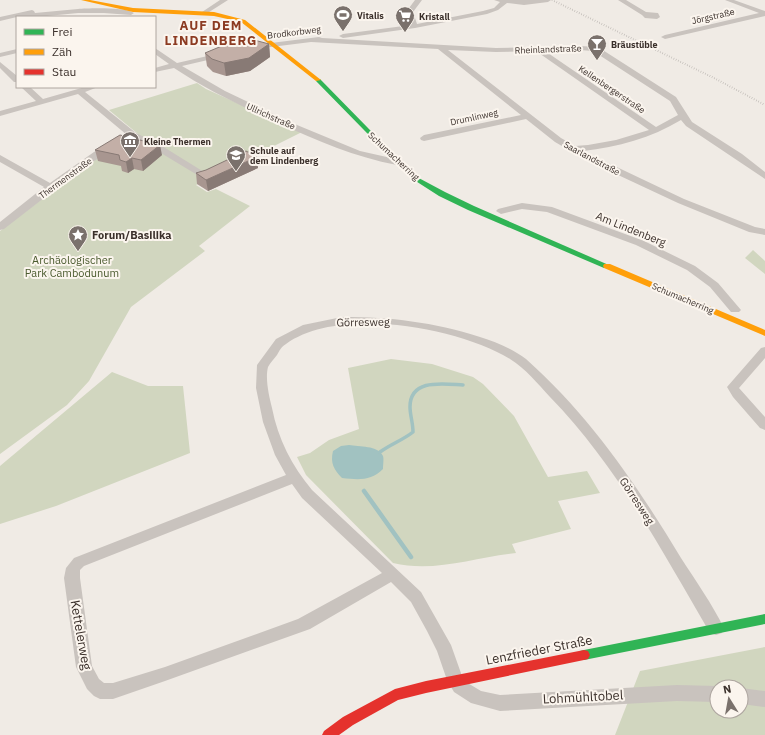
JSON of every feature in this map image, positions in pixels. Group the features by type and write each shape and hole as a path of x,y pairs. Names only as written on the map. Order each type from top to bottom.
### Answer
{"main road":[{"name":"Schumacherring","path":"88,0 133,11 229,12 252,19 285,43 323,74 389,142 418,168 451,190 765,323"},
{"name":"Schumacherring","path":"102,0 133,11"},
{"name":"Schumacherring","path":"207,11 243,21 275,44 314,76 413,177 428,186 471,208 765,333"},
{"name":"Lenzfrieder Straße","path":"329,735 348,722 395,695 455,680 765,619"}],"street":[{"path":"18,16 88,0"},
{"path":"207,11 224,0"},
{"path":"416,26 408,13 410,8 419,0"},
{"path":"500,1 524,3 548,0"},
{"path":"621,0 645,14"},
{"path":"728,0 765,14"},
{"name":"Brodkorbweg","path":"254,47 416,26 491,11 496,9 500,1"},
{"path":"34,16 81,11 133,11"},
{"name":"Jörgstraße","path":"665,37 765,14"},
{"path":"0,20 16,16"},
{"path":"0,20 16,18"},
{"name":"Rheinlandstraße","path":"310,40 496,50 595,49 673,99 680,109 682,116 689,124 739,156 765,176"},
{"name":"Saarlandstraße","path":"440,47 558,140 573,149 589,158 681,200 753,230 765,232"},
{"name":"Kellenbergerstraße","path":"539,50 655,130"},
{"path":"0,55 16,51"},
{"name":"Ullrichstraße","path":"156,51 174,65 209,88 313,136 356,153 397,162"},
{"path":"156,70 227,52"},
{"path":"0,64 16,79"},
{"path":"26,88 42,102"},
{"path":"0,114 90,88"},
{"path":"79,91 133,135 159,148 206,177"},
{"name":"Drumlinweg","path":"424,138 528,116"},
{"path":"573,149 630,140 655,130 682,116"},
{"name":"Thermenstraße","path":"0,227 51,187 115,142 133,135"},
{"path":"0,158 51,187"},
{"name":"Am Lindenberg","path":"501,211 522,206 549,209 640,243 691,268 714,285 735,310"},
{"name":"Görresweg","path":"455,680 445,650 416,597 307,494 293,478 272,434 262,391 262,366 273,350 284,339 298,332 313,326 349,320 392,321 423,326 464,336 496,347 516,357 553,392 601,446 653,525 716,628"},
{"path":"765,351 733,387 737,394 765,425"},
{"name":"Kettelerweg","path":"293,478 79,562 73,568 72,578 84,667 93,684 100,691 113,691 165,674 304,624 393,574"},
{"name":"Lohmühltobel","path":"455,680 460,687 477,698 500,702 677,692 709,694"},
{"path":"749,697 765,699"}],"green space":[{"name":"Archäologischer Park Cambodunum","path":"197,83 206,89 302,132 196,185 207,192 216,189 250,206 199,246 205,251 131,307 89,381 67,405 0,454 0,231 87,165 138,134 109,110"},
{"path":"753,250 765,261 765,274 745,258"},
{"path":"391,359 432,364 473,377 483,384 514,416 548,477 587,471 600,493 558,501 571,529 512,544 516,553 440,565 409,566 393,563 306,475 297,457 310,453 329,440 359,429 348,368"},
{"path":"112,372 148,386 183,386 190,453 56,506 0,524 0,466"},
{"path":"765,647 765,735 615,735 640,671"}],"water":[{"path":"349,445 373,448 381,452 383,456 383,469 369,478 342,478 333,466 333,451 341,446"}],"building":[{"path":"254,40 269,44 249,58 224,63 212,59 205,53 229,43"},
{"path":"120,135 160,145 141,160 132,158 126,162 120,160 119,155 95,150"},
{"path":"246,151 257,157 206,180 196,173 206,170"}],"waterway":[{"path":"380,452 413,432 410,407 411,398 416,391 429,385 463,385"},
{"path":"364,491 411,557"}],"railway":[{"path":"552,0 714,78 765,105"}],"traffic: fast":[{"path":"318,80 413,177 442,194 471,208 607,266"},
{"path":"584,655 765,619"}],"traffic: slow":[{"path":"83,0 133,10 214,14 243,21 318,80"},
{"path":"607,266 765,333"}],"traffic: jam":[{"path":"329,735 348,721 395,695 426,687 584,655"}],"place":[{"name":"Vitalis","path":"343,32"},
{"name":"Kristall","path":"405,33"},
{"name":"Bräustüble","path":"597,61"},
{"name":"Kleine Thermen","path":"130,158"},
{"name":"Schule auf dem Lindenberg","path":"236,172"},
{"name":"Forum/Basilika","path":"78,252"}],"district":[{"name":"AUF DEM LINDENBERG","path":"211,32"}]}
